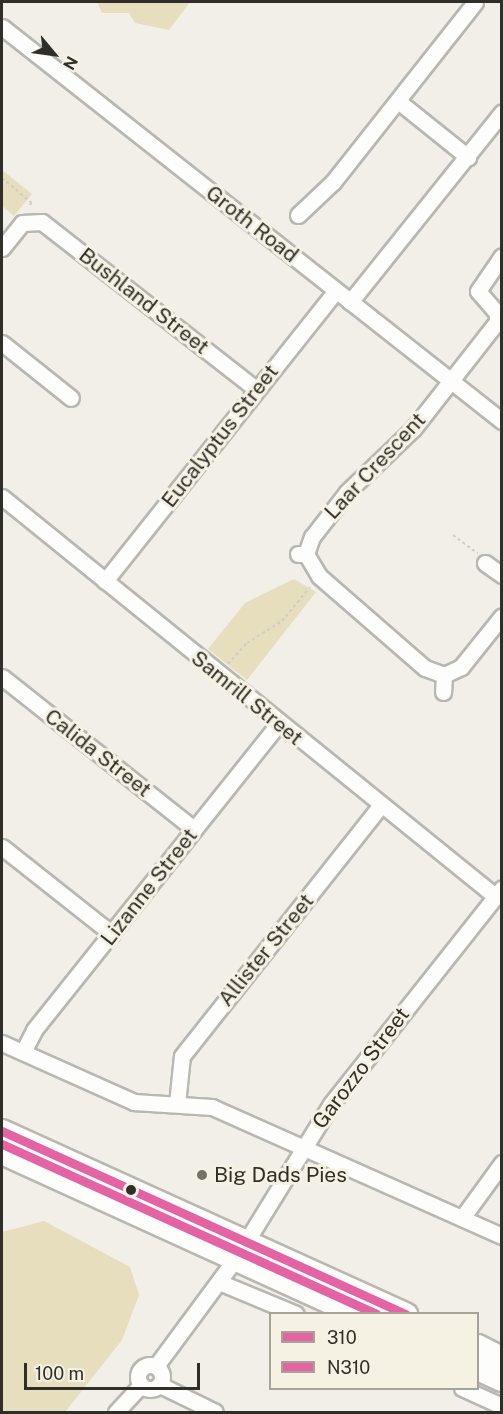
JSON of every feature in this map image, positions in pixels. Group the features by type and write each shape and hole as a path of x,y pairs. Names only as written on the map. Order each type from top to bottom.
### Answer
{"highway":[{"path":"2,1131 241,1250 352,1312"},
{"path":"2,1153 401,1312"},
{"path":"479,1347 501,1358"},
{"path":"479,1370 501,1380"}],"street":[{"path":"298,215 398,101 475,2"},
{"name":"Groth Road","path":"2,27 501,421"},
{"path":"398,101 468,157"},
{"path":"350,302 468,157 501,112"},
{"path":"2,248 29,220"},
{"name":"Bushland Street","path":"29,220 45,224 256,389"},
{"name":"Laar Crescent","path":"444,675 425,668 319,576 302,554 312,537 347,492 408,434 498,319 478,291 501,256"},
{"name":"Eucalyptus Street","path":"105,581 336,291"},
{"path":"2,343 71,398"},
{"name":"Samrill Street","path":"2,497 381,806 498,892"},
{"path":"485,563 501,575"},
{"path":"444,692 444,675 460,667 501,616"},
{"name":"Calida Street","path":"2,677 194,829"},
{"name":"Lizanne Street","path":"23,1052 112,934 279,723"},
{"name":"Allister Street","path":"177,1104 182,1056 381,806"},
{"path":"2,847 112,934"},
{"name":"Garozzo Street","path":"156,1366 241,1250 303,1148 347,1082 498,892"},
{"path":"2,1043 134,1102 212,1107 501,1236"},
{"path":"462,1218 501,1163"},
{"path":"219,1282 291,1312"},
{"path":"116,1413 141,1385 140,1370 156,1366 162,1374 160,1385"},
{"path":"141,1385 151,1390 160,1385"},
{"path":"160,1385 215,1413"},
{"path":"464,1390 501,1406"}],"path":[{"path":"2,178 31,202 29,220"},
{"path":"453,535 485,563"},
{"path":"219,676 238,651 282,621 319,576"}],"shaded area":[{"path":"97,2 190,2 169,30 135,23 129,13 102,13"},
{"path":"2,170 32,194 14,216 2,206"},
{"path":"294,579 316,592 247,680 208,649 245,603"},
{"path":"44,1221 130,1267 139,1295 122,1340 65,1412 2,1412 2,1232"}],"transit line":[{"name":"310","path":"2,1131 401,1312"},
{"name":"N310","path":"2,1144 372,1312"}],"place":[{"name":"Big Dads Pies","path":"202,1175"}]}
